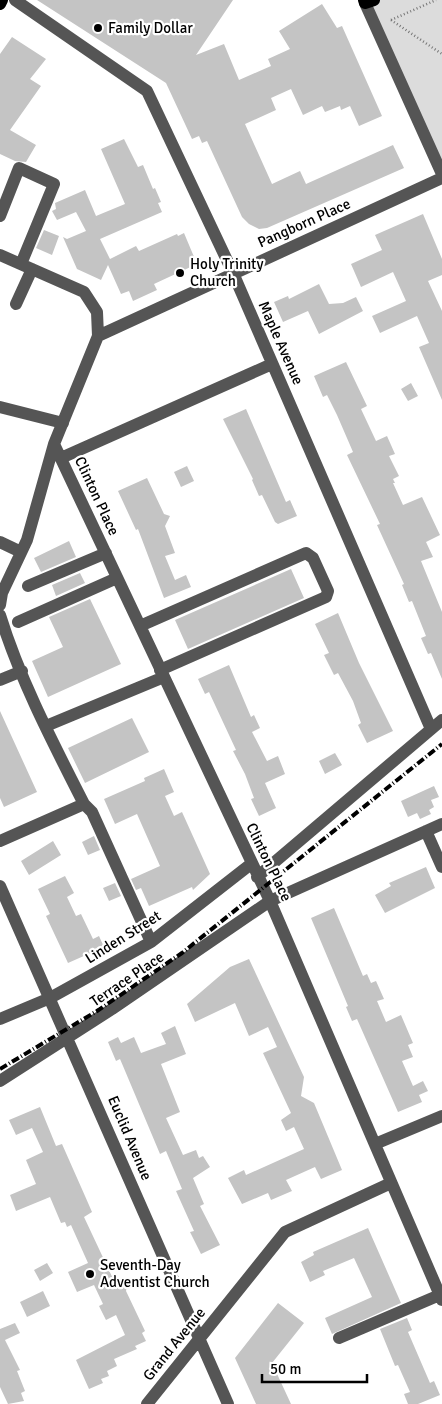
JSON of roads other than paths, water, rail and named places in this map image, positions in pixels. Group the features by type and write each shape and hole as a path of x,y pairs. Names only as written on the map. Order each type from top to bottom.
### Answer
{"main road":[{"path":"0,4 2,0"}],"street":[{"name":"Maple Avenue","path":"15,0 147,91 233,273 431,729"},
{"path":"368,1 442,174"},
{"path":"0,216 19,168 54,184 16,304"},
{"name":"Pangborn Place","path":"98,336 442,178"},
{"path":"0,255 84,292 97,312 98,336 54,444 27,540 1,596"},
{"path":"61,458 272,364"},
{"path":"0,407 17,413 26,412 63,423"},
{"name":"Clinton Place","path":"54,444 270,901 441,1296"},
{"path":"0,542 21,552"},
{"path":"28,586 106,553"},
{"path":"46,726 162,674 326,596 328,591 313,558 306,553 140,626"},
{"path":"18,622 117,578"},
{"path":"0,615 6,637 46,726 84,804 92,812 151,942"},
{"path":"0,680 22,671"},
{"path":"258,877 442,720"},
{"path":"0,841 84,804"},
{"path":"270,901 442,824"},
{"path":"426,831 442,867"},
{"name":"Linden Street","path":"0,1019 50,998 151,942 251,864"},
{"name":"Euclid Avenue","path":"0,886 4,906 68,1038 228,1404"},
{"name":"Terrace Place","path":"0,1081 68,1038 270,901"},
{"path":"375,1144 442,1116"},
{"name":"Grand Avenue","path":"147,1404 284,1232 391,1183"},
{"path":"339,1338 441,1296"}],"railway":[{"path":"0,1069 97,1011 182,953 442,744"}],"place":[{"name":"Family Dollar","path":"98,28"},
{"name":"Holy Trinity Church","path":"180,273"},
{"name":"Seventh-Day Adventist Church","path":"90,1274"}]}
